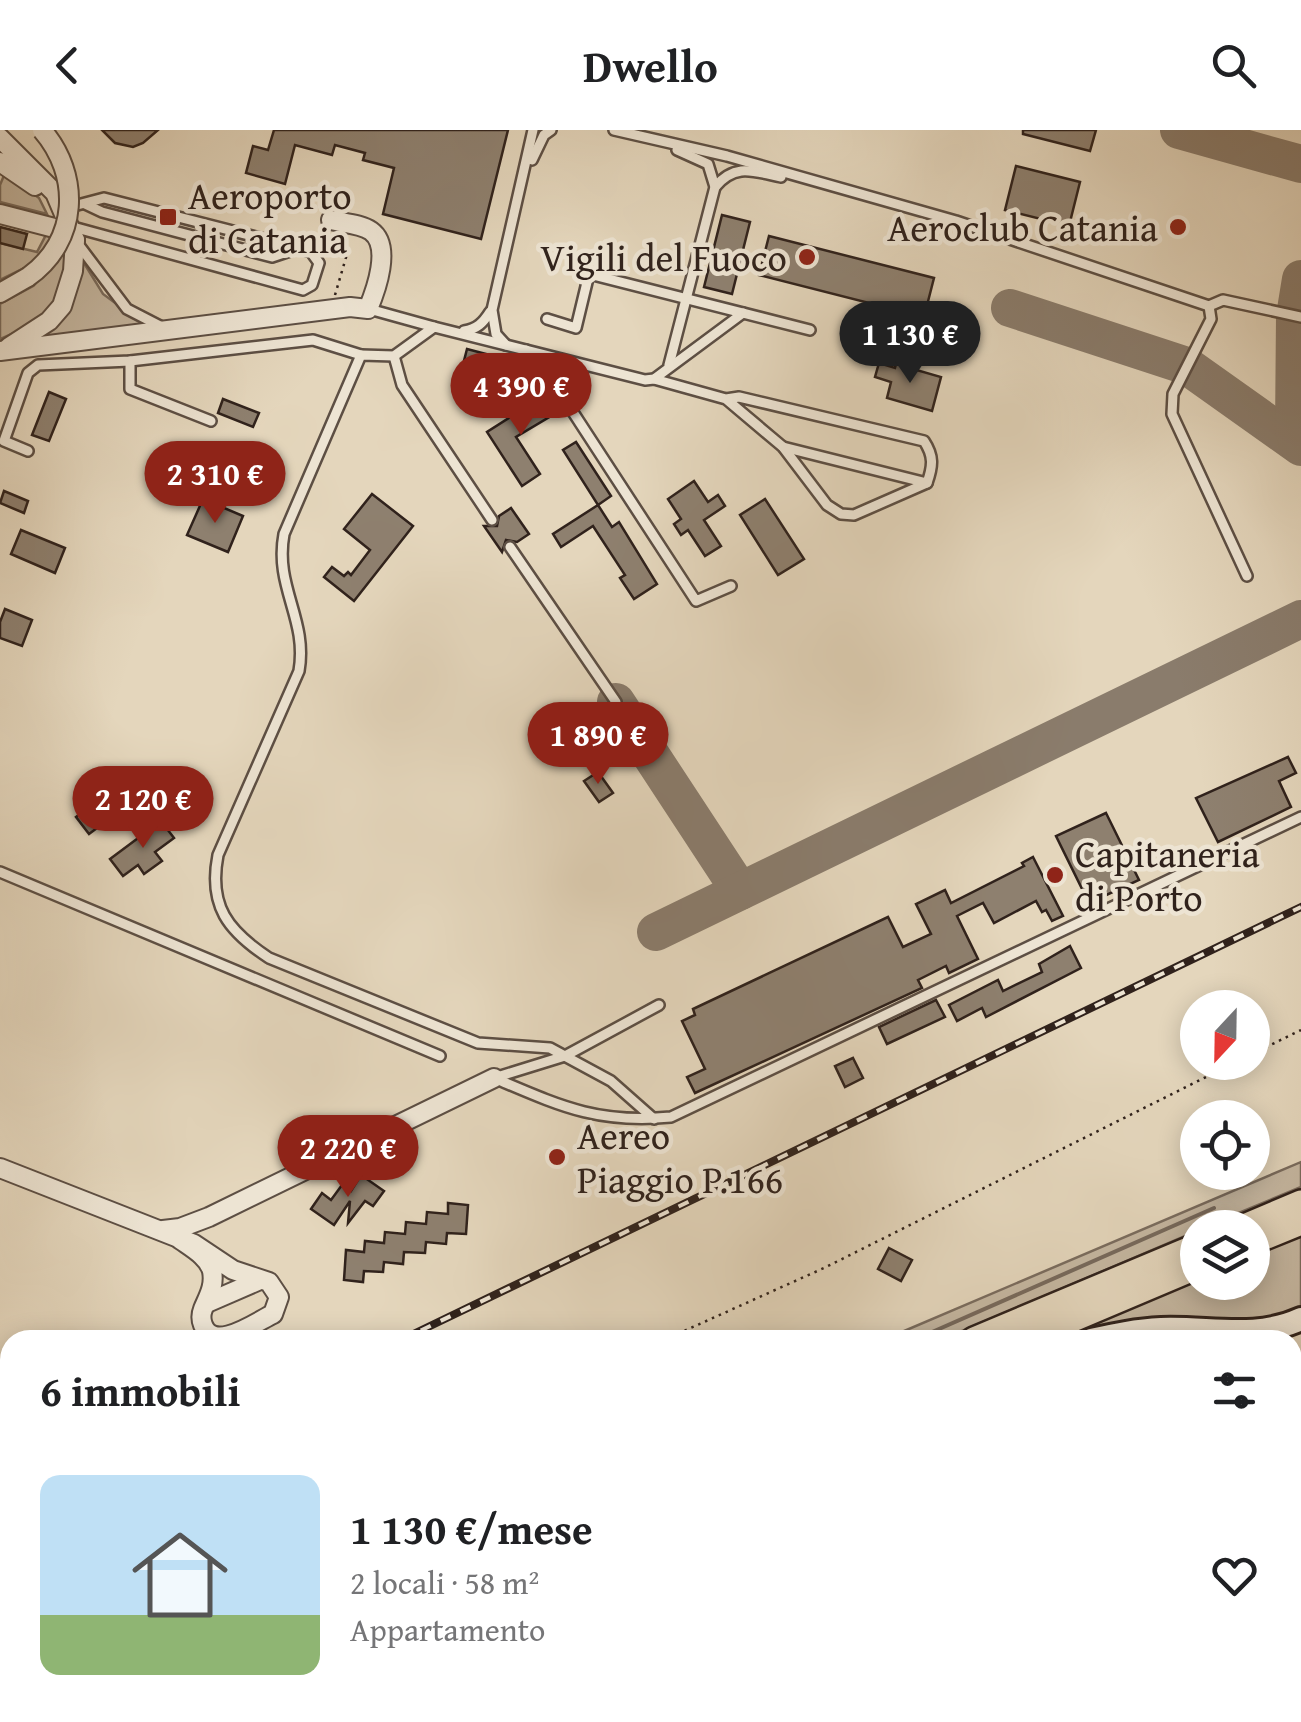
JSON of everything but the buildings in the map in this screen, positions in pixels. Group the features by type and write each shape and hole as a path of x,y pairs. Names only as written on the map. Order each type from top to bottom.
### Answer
{"main road":[{"path":"1270,1216 1301,1203"},
{"path":"1270,1235 1301,1222"},
{"path":"998,1330 1180,1254"},
{"path":"1047,1330 1180,1274"},
{"path":"1266,1330 1301,1319"},
{"path":"1150,1330 1209,1330"}],"street":[{"path":"0,293 28,277 57,246 70,205 64,161 42,130"},
{"path":"0,138 46,182 73,233 73,272 62,306 49,321 1,351"},
{"path":"0,162 19,172 60,207"},
{"path":"0,214 73,233"},
{"path":"1,351 350,306 368,309 380,268 376,236 332,220"},
{"path":"158,1230 180,1228 209,1217 494,1078"},
{"path":"0,1168 206,1250 233,1270 276,1288 278,1306 273,1314 241,1330"},
{"path":"178,1238 209,1264 213,1283 208,1303"},
{"path":"207,1330 202,1323 203,1308 208,1303 260,1280"}],"lane":[{"path":"508,346 496,334 492,310 532,130"},
{"path":"521,191 536,150 551,130"},
{"path":"614,130 727,156 871,199"},
{"path":"647,139 708,164 715,187 669,365"},
{"path":"715,187 733,170 747,170 956,221 1209,306 1223,300 1301,317"},
{"path":"60,207 104,198 312,252 319,263 312,286 303,290 73,233"},
{"path":"73,233 128,309 167,330"},
{"path":"547,319 576,328 589,274 810,330"},
{"path":"1209,306 1210,318 1173,394 1172,414 1247,576"},
{"path":"368,309 645,380 726,398 739,396 924,440 933,466 927,482 854,514 841,514 827,505 784,447 726,398"},
{"path":"453,332 472,330 492,310"},
{"path":"654,379 742,312"},
{"path":"28,451 4,441 28,373 38,365 130,361 313,340 361,355 394,356 434,327"},
{"path":"526,350 554,383 696,601 731,586"},
{"path":"361,355 284,534 280,555 283,580 299,626 300,660 218,855 214,872 216,896 228,924 244,942 269,958 478,1043 519,1048 540,1045 611,1081 654,1119"},
{"path":"394,356 402,385 492,520"},
{"path":"130,361 130,389 211,421"},
{"path":"554,383 560,365 575,362"},
{"path":"784,447 927,482"},
{"path":"510,546 616,702"},
{"path":"494,1078 575,1112 611,1119 671,1117 1301,817"},
{"path":"0,872 440,1056"},
{"path":"494,1078 565,1056 659,1005"}],"path":[{"path":"1270,1045 1301,1030"},
{"path":"686,1330 824,1268 1200,1080"}],"shaded area":[{"path":"5,173 39,198 47,214 0,202"},
{"path":"47,233 57,240 65,261 58,297 38,320 0,339 0,304 33,286 22,269 0,280 0,243 37,252"},
{"path":"79,255 103,294 149,328 36,338"},
{"path":"1301,1162 1301,1187 1246,1210 1188,1210 1235,1190 1270,1190 1270,1175"},
{"path":"1180,1214 1180,1238 964,1330 906,1330"},
{"path":"1301,1234 1301,1307 1258,1320 1072,1330 1180,1285 1180,1300 1270,1300 1270,1248"}],"waterway":[{"path":"937,1330 1214,1208"}],"taxiway":[{"path":"1179,130 1301,164"},
{"path":"1298,444 1294,429 1295,316 1301,279"},
{"path":"1010,308 1187,366 1301,447"},
{"path":"656,932 1301,619"},
{"path":"616,702 740,891"}],"railway":[{"path":"422,1330 1301,907"}],"place":[{"name":"Aeroporto di Catania","path":"168,217"},
{"name":"Aeroclub Catania","path":"1178,227"},
{"name":"Vigili del Fuoco","path":"807,257"},
{"name":"Capitaneria di Porto","path":"1055,875"},
{"name":"Aereo Piaggio P.166","path":"557,1157"}]}
